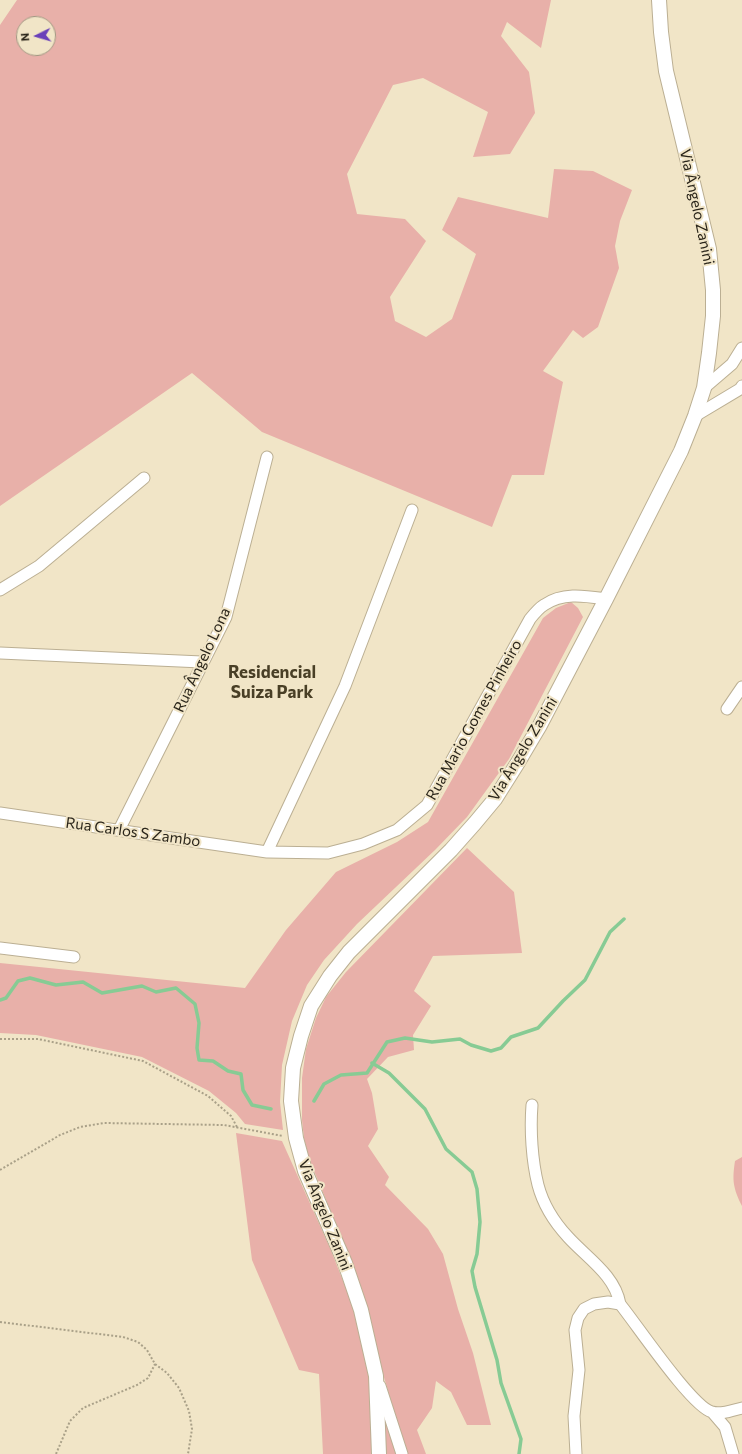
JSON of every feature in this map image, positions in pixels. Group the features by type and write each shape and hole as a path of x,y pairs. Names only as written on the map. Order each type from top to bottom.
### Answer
{"street":[{"name":"Via Ângelo Zanini","path":"379,1454 376,1376 361,1310 345,1263 305,1171 296,1138 291,1101 293,1068 301,1036 311,1006 330,976 349,952 451,850 494,799 517,764 606,599 681,451 695,416 704,388 713,316 713,290 709,249 666,71 659,0"},
{"path":"704,388 732,364 742,348"},
{"path":"695,416 740,389 742,386"},
{"name":"Rua Ângelo Lona","path":"119,830 226,616 267,457"},
{"path":"0,590 39,566 144,478"},
{"path":"267,852 345,686 412,510"},
{"name":"Rua Mario Gomes Pinheiro","path":"267,852 328,853 363,844 397,830 427,805 530,619 543,605 556,599 576,595 606,599"},
{"path":"0,653 202,662"},
{"path":"727,709 742,686"},
{"name":"Rua Carlos S Zambo","path":"0,813 267,852"},
{"path":"0,948 74,957"},
{"path":"532,1105 531,1125 538,1185 550,1214 569,1238 589,1257 608,1279 618,1296 620,1304 681,1384 704,1409 713,1413 725,1427 733,1454"},
{"path":"576,1454 574,1416 579,1370 575,1330 578,1318 584,1309 594,1304 608,1302 620,1304"},
{"path":"376,1376 402,1454"},
{"path":"713,1413 729,1412 742,1408"}],"path":[{"path":"0,1039 38,1039 142,1061 208,1096 231,1116 236,1127"},
{"path":"0,1170 60,1136 80,1127 104,1123 224,1125 296,1138"},
{"path":"0,1322 123,1337 138,1342 147,1350 155,1364 167,1373 180,1388 189,1411 192,1429 188,1454"},
{"path":"56,1454 70,1421 84,1408 137,1385 148,1378 155,1364"}],"shaded area":[{"path":"17,0 551,0 541,48 507,22 501,36 529,72 535,113 510,154 473,157 488,112 423,78 393,85 347,174 357,214 405,219 426,241 390,297 395,321 426,337 452,319 476,254 442,230 458,197 548,218 554,169 593,171 632,190 620,221 615,246 619,268 598,327 583,338 573,330 543,371 563,382 544,475 512,475 492,527 262,432 192,373 0,506 0,25"},
{"path":"571,602 578,608 583,617 509,759 467,817 435,850 357,924 324,960 307,985 292,1021 282,1065 280,1102 283,1130 245,1124 236,1113 209,1091 142,1057 36,1035 0,1033 0,963 245,988 286,930 336,872 397,842 428,822 543,618 556,608"},
{"path":"467,848 514,892 522,953 433,956 414,991 431,1006 413,1035 414,1050 388,1057 367,1079 372,1093 378,1129 368,1146 389,1177 385,1185 428,1229 443,1254 458,1309 473,1353 491,1425 467,1425 451,1392 436,1381 432,1408 417,1430 426,1454 407,1454 383,1374 353,1264 309,1159 304,1138 302,1120 302,1078 306,1049 316,1018 326,997 346,972"},
{"path":"236,1133 282,1141 330,1248 353,1306 371,1376 373,1454 323,1454 319,1374 299,1370 252,1260"},
{"path":"742,1157 742,1206 735,1189 734,1174 735,1161"},
{"path":"385,1418 396,1454 385,1454"}],"waterway":[{"path":"314,1101 324,1084 341,1075 367,1073 387,1042 405,1038 432,1042 460,1039 471,1045 491,1051 501,1048 511,1037 538,1028 585,980 610,932 624,919"},
{"path":"0,1000 6,998 18,981 30,978 56,985 83,982 102,993 142,986 156,992 176,988 195,1004 199,1023 197,1048 199,1060 213,1061 228,1071 241,1074 243,1090 252,1105 271,1109"},
{"path":"372,1063 389,1073 425,1109 446,1149 472,1172 477,1189 480,1222 477,1254 472,1271 475,1287 497,1360 501,1383 521,1439 519,1454"}],"district":[{"name":"Residencial Suiza Park","path":"272,682"}]}
